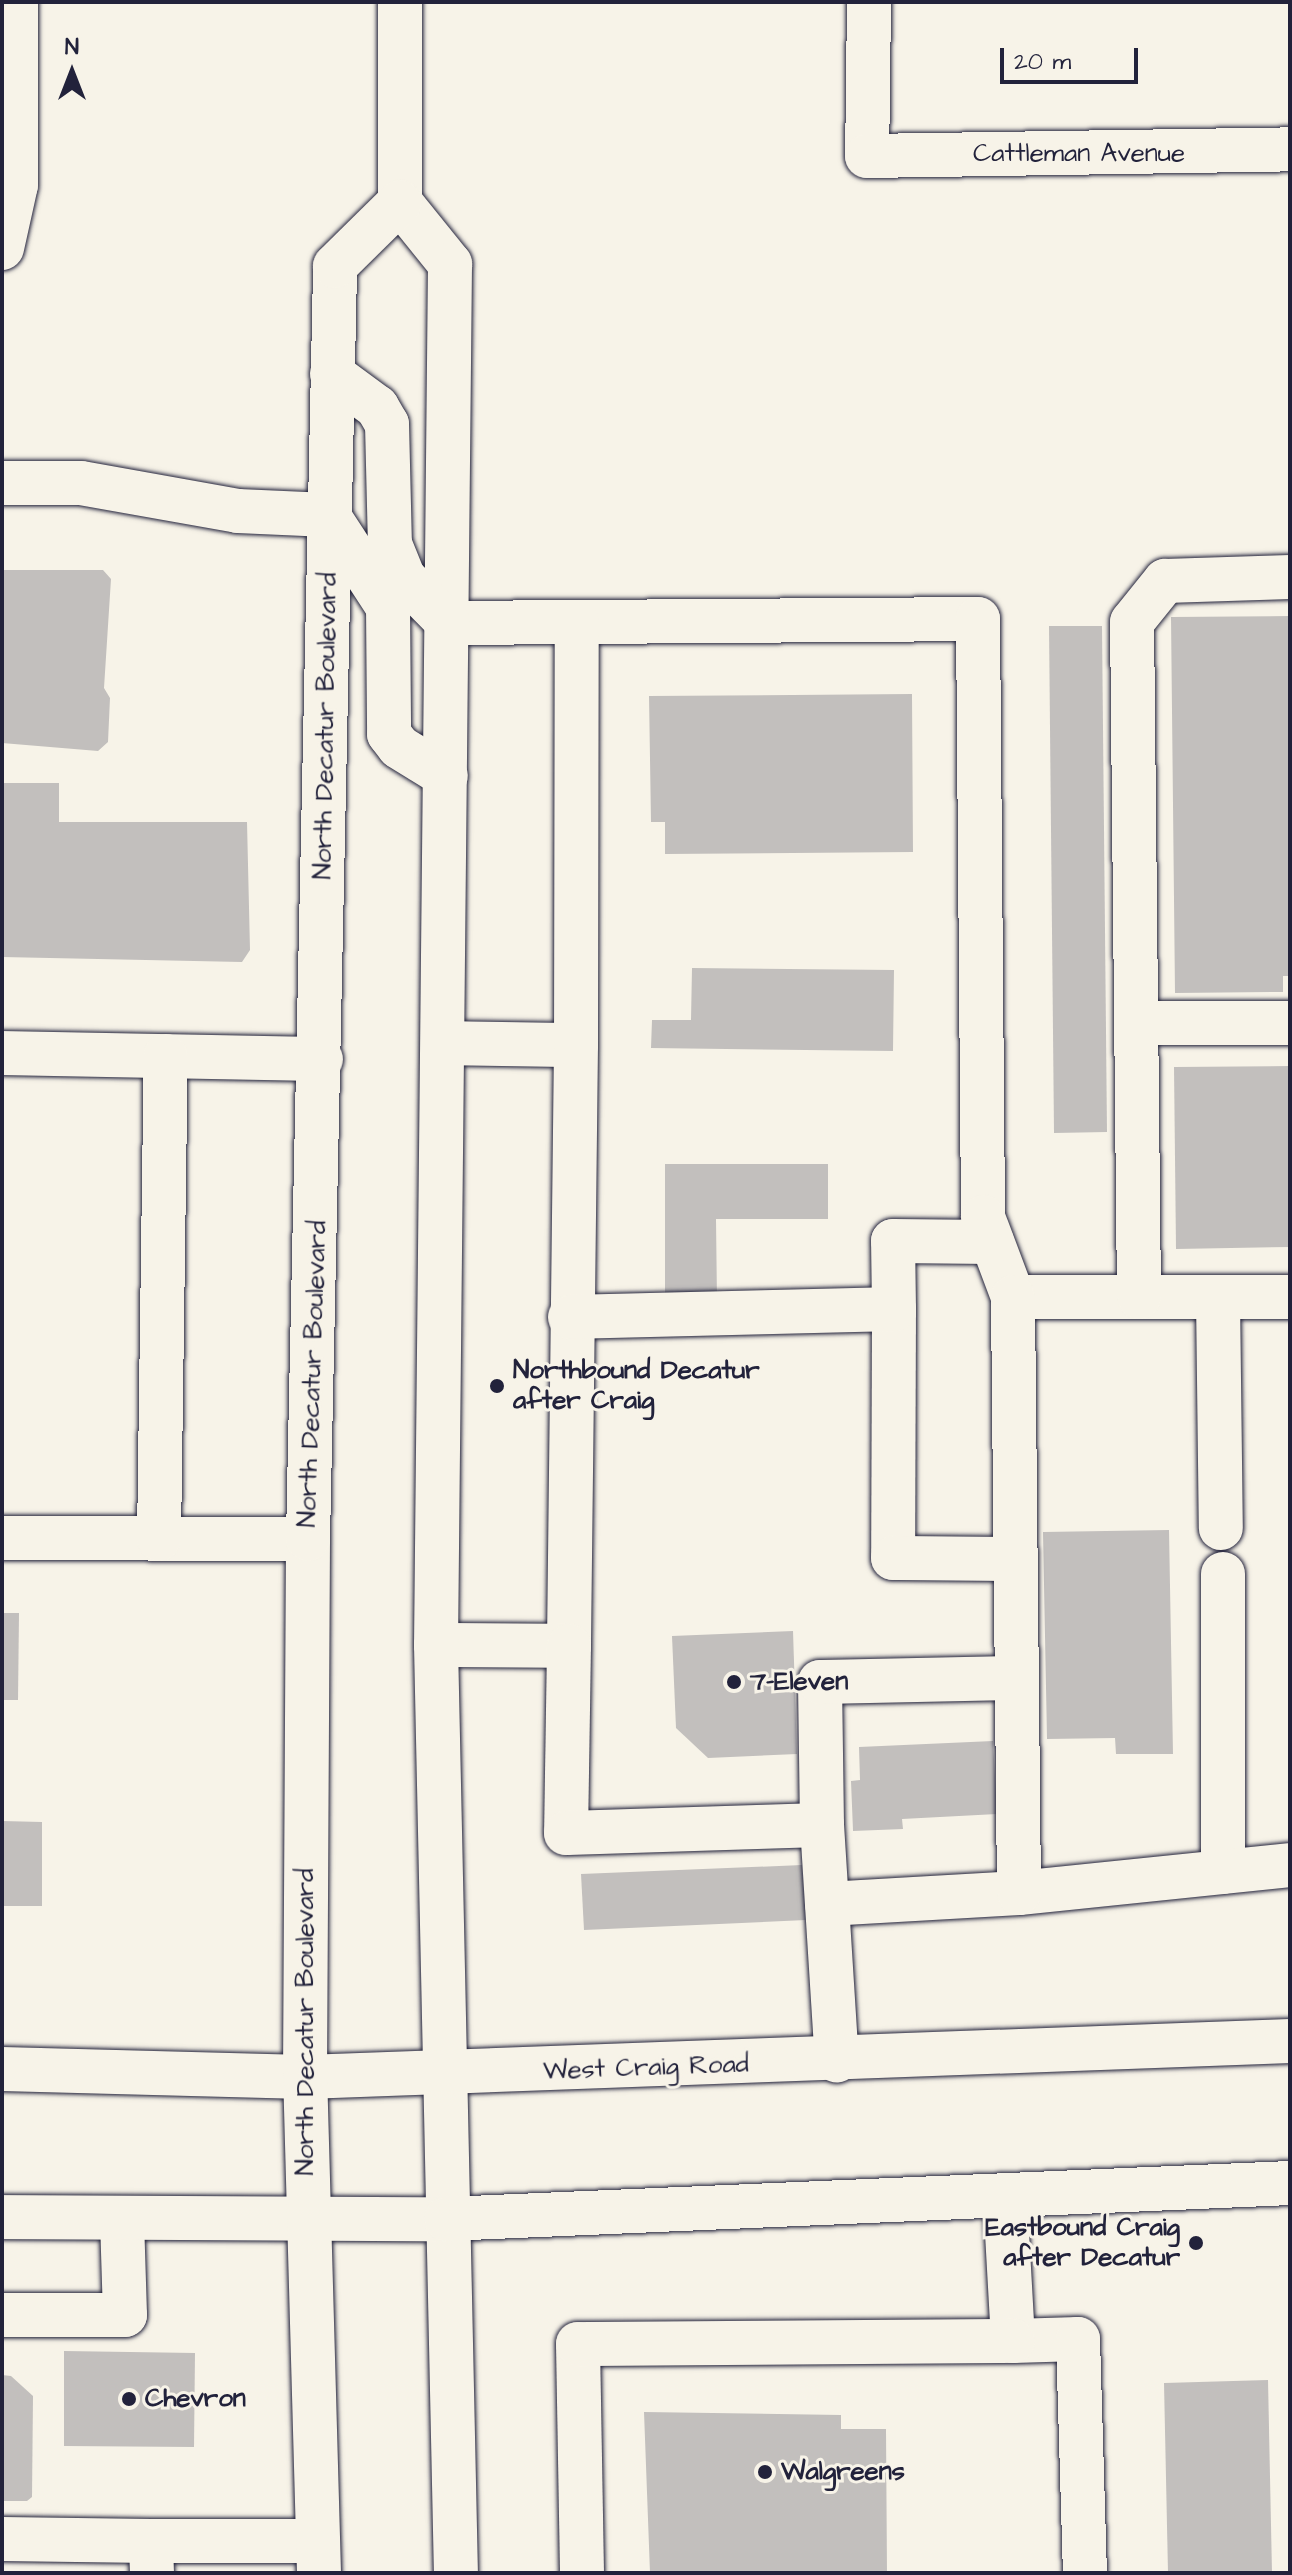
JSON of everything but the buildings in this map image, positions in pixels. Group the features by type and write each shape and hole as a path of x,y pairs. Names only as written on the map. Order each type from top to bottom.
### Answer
{"main road":[{"path":"2,248 16,185 16,2"},
{"path":"400,2 400,202 450,264 436,1645 456,2573"},
{"name":"Cattleman Avenue","path":"869,2 867,156 1290,149"},
{"name":"North Decatur Boulevard","path":"318,2557 305,2077 308,1539 321,1059 328,515 335,266 400,202"},
{"path":"332,374 377,407 387,424 390,544 403,577 448,623 978,619 983,1217 1013,1297 1014,1678 1019,1893"},
{"path":"2,483 81,483 238,511 328,515 388,607 389,734 399,747 446,776"},
{"path":"1139,1297 1132,622 1165,581 1290,577"},
{"path":"577,622 576,1045 570,1317 566,1833 822,1825"},
{"path":"1137,1023 1290,1023"},
{"path":"444,1043 576,1045"},
{"path":"2,1053 321,1059"},
{"path":"159,1539 166,1056"},
{"path":"992,1242 893,1241 893,1558 1014,1559"},
{"path":"1013,1297 1290,1297"},
{"path":"1218,1297 1221,1528"},
{"path":"570,1317 894,1309"},
{"path":"2,1538 308,1539"},
{"path":"1223,1574 1223,1872"},
{"path":"436,1645 569,1646"},
{"path":"837,2061 822,1825 820,1682 1014,1678"},
{"path":"827,1904 1019,1893 1290,1865"},
{"name":"West Craig Road","path":"2,2069 305,2077 444,2074 1290,2041"},
{"path":"2,2217 446,2219 1290,2183"},
{"path":"1005,2197 1013,2341"},
{"path":"2,2315 125,2315 122,2219"},
{"path":"582,2573 578,2344 1078,2339 1085,2573"},
{"path":"2,2539 151,2557 318,2557"}],"place":[{"name":"Northbound Decatur after Craig","path":"497,1386"},
{"name":"7-Eleven","path":"734,1682"},
{"name":"Eastbound Craig after Decatur","path":"1196,2243"},
{"name":"Chevron","path":"129,2399"},
{"name":"Walgreens","path":"765,2472"}]}
